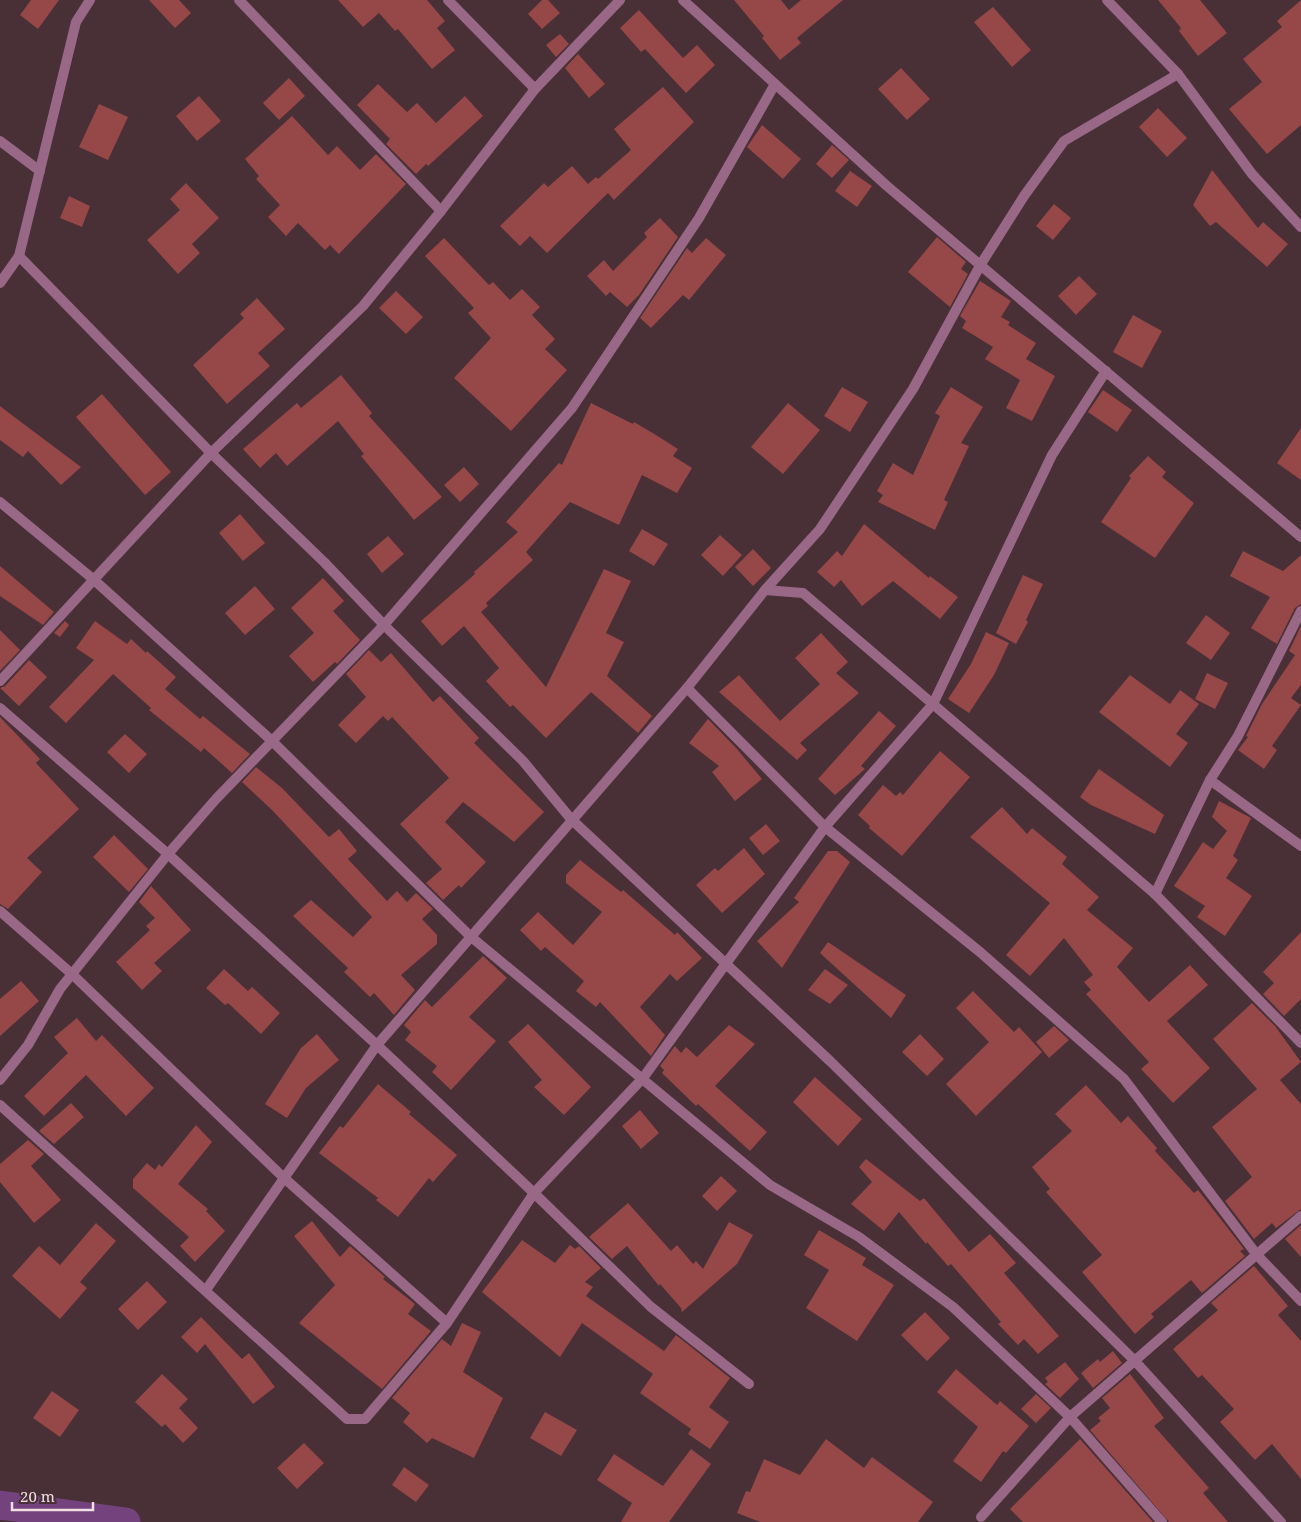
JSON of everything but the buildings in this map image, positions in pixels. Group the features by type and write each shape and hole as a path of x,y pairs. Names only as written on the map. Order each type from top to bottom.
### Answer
{"street":[{"path":"0,283 20,256 76,22 90,0"},
{"path":"239,0 441,211"},
{"path":"448,0 535,89"},
{"path":"0,681 211,453 363,306 441,211 535,89 620,0"},
{"path":"683,0 887,186 1301,537"},
{"path":"1107,0 1178,74 1252,174 1301,227"},
{"path":"206,1290 377,1045 571,819 687,688 765,590 820,529 913,389 980,264 1024,196 1064,141 1178,74"},
{"path":"0,1080 28,1045 60,989 168,854 271,740 384,625 572,408 699,218 775,84"},
{"path":"0,140 40,171"},
{"path":"20,256 211,453 324,562 384,625 523,761 571,819 726,961 1135,1361 1280,1522"},
{"path":"0,1105 347,1419 365,1419 448,1323 534,1193 643,1078 825,827 933,704 1052,455 1106,371"},
{"path":"0,502 93,579 271,740 470,936 770,1185 860,1237 952,1307 1070,1417 1162,1522"},
{"path":"765,590 803,593 1155,894 1301,1043"},
{"path":"1155,894 1210,780 1238,736 1301,611"},
{"path":"687,688 825,827 980,952 1124,1079 1257,1255 1301,1301"},
{"path":"0,708 168,854 377,1045 534,1193 651,1307 749,1384"},
{"path":"1210,780 1301,846"},
{"path":"0,911 73,975 284,1177 448,1323"},
{"path":"981,1516 1070,1417 1301,1216"}],"waterway":[{"path":"0,1505 126,1522"}]}
